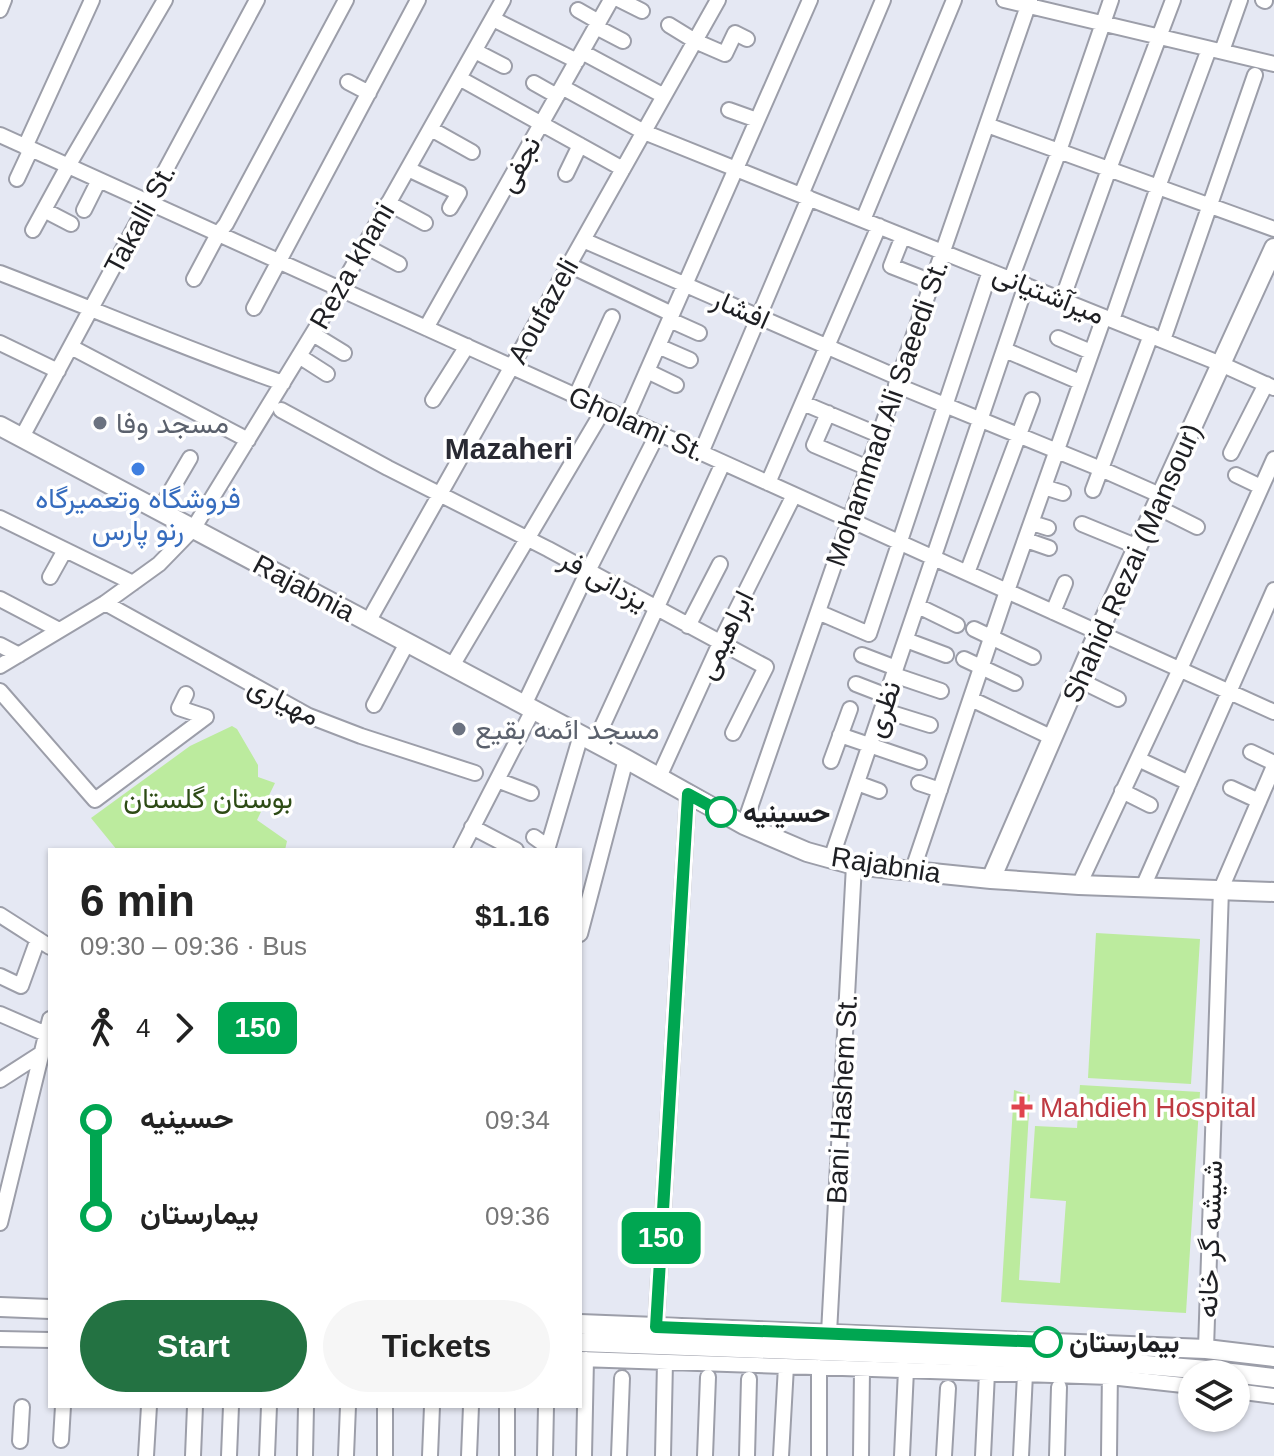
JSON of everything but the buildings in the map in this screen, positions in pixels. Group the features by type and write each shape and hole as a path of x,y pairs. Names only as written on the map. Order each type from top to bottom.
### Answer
{"main road":[{"name":"Shahid Rezai (Mansour)","path":"991,879 1098,633 1274,248"},
{"name":"Rajabnia","path":"0,426 744,825 807,852 854,865 991,879 1274,892"},
{"path":"0,1307 48,1309"},
{"path":"582,1324 1206,1349 1274,1357"},
{"path":"582,1353 1110,1370 1267,1386"}],"street":[{"path":"0,10 4,0"},
{"path":"33,230 165,0"},
{"name":"Takalli St.","path":"22,437 257,0"},
{"path":"194,279 346,0"},
{"path":"254,308 418,0"},
{"name":"Reza khani","path":"0,666 105,603 159,564 193,529 340,289 503,0"},
{"name":"نجفی","path":"426,328 579,56 589,22 611,0"},
{"path":"620,0 642,11"},
{"name":"Aoufazeli","path":"368,622 718,0"},
{"path":"626,419 810,0"},
{"path":"701,453 759,317 883,0"},
{"path":"863,220 954,0"},
{"path":"1004,0 1029,2 1274,64"},
{"path":"1011,279 1111,0"},
{"path":"1062,300 1173,0"},
{"path":"912,872 940,790 954,771 981,668 1091,352 1108,318 1215,50 1240,0"},
{"path":"17,179 89,1"},
{"name":"Mohammad Ali Saeedi St.","path":"744,825 1029,2"},
{"path":"493,19 664,96"},
{"path":"589,22 623,41"},
{"path":"669,25 725,54 735,33 747,39"},
{"path":"475,51 504,66"},
{"path":"1093,490 1209,206 1255,75"},
{"path":"459,78 623,169"},
{"path":"348,82 369,93"},
{"name":"میرآشتیانی","path":"534,83 559,91 644,132 1270,386"},
{"path":"729,110 757,120"},
{"path":"987,125 1274,229"},
{"path":"431,129 472,152"},
{"name":"Gholami St.","path":"0,135 1274,712"},
{"path":"566,174 580,145"},
{"path":"408,169 462,186 450,208"},
{"path":"84,210 99,180"},
{"path":"388,203 425,223"},
{"path":"44,210 71,224"},
{"path":"768,483 879,226"},
{"path":"903,236 891,266 932,282"},
{"name":"افشار","path":"583,240 827,346 946,405 1101,469 1197,527"},
{"path":"365,246 399,264"},
{"path":"569,265 699,333"},
{"path":"818,612 869,634 990,271"},
{"path":"0,273 283,383"},
{"name":"نظری","path":"831,859 1026,285"},
{"path":"576,396 612,317"},
{"path":"313,334 344,353"},
{"path":"1058,338 1091,352"},
{"path":"0,343 58,371"},
{"path":"433,400 467,346"},
{"path":"658,346 690,360"},
{"path":"71,347 248,440"},
{"path":"1005,350 1080,382"},
{"path":"299,356 327,374"},
{"path":"647,371 676,385"},
{"path":"1231,453 1270,386"},
{"path":"967,573 1032,400"},
{"path":"803,403 879,435"},
{"path":"452,666 604,409"},
{"name":"یزدانی فر","path":"281,410 766,667 733,733"},
{"path":"828,413 814,445 868,468"},
{"path":"462,848 497,780 588,571 658,433"},
{"path":"159,511 190,458"},
{"path":"1079,885 1274,459"},
{"path":"534,837 547,848 588,739 657,609 723,463"},
{"path":"1236,475 1261,487"},
{"path":"1044,487 1063,493"},
{"name":"ابراهیمی","path":"659,777 720,643 794,495"},
{"path":"0,518 133,583"},
{"path":"1032,523 1048,528"},
{"path":"1082,524 1138,547"},
{"path":"1026,540 1049,548"},
{"path":"50,577 65,550"},
{"path":"688,626 720,564"},
{"path":"1053,612 1065,583"},
{"path":"1143,887 1274,590"},
{"path":"0,599 59,630"},
{"name":"مهیاری","path":"105,603 320,721 475,773"},
{"path":"918,606 957,625"},
{"path":"974,629 1033,657"},
{"path":"906,640 946,655"},
{"path":"374,705 407,643"},
{"path":"0,645 19,655"},
{"path":"862,655 941,691"},
{"path":"964,659 1015,683"},
{"path":"1079,680 1118,699"},
{"path":"856,684 884,703 930,725"},
{"path":"0,691 95,800 206,717 179,708 186,694"},
{"path":"971,699 1053,738"},
{"path":"831,761 850,709"},
{"path":"840,735 919,762"},
{"path":"1221,889 1274,765 1251,752"},
{"path":"583,913 626,759"},
{"path":"1138,759 1189,783"},
{"path":"497,780 531,793"},
{"path":"857,783 879,791"},
{"path":"919,783 940,790"},
{"path":"1231,788 1259,801"},
{"path":"1122,791 1150,805"},
{"path":"656,1327 688,794"},
{"path":"472,827 512,848"},
{"name":"Bani Hashem St.","path":"829,1333 854,865"},
{"name":"شیشه گر خانه","path":"1206,1349 1221,889"},
{"path":"0,915 44,943 21,986 0,976"},
{"path":"0,1014 48,1026 0,1223"},
{"path":"0,1080 42,1053"},
{"path":"0,1339 48,1340"},
{"path":"584,1456 582,1353 665,1362 862,1369 1025,1374 1110,1370 1178,1383"},
{"path":"663,1456 665,1362"},
{"path":"781,1456 786,1366"},
{"path":"819,1367 819,1456"},
{"path":"861,1456 862,1369"},
{"path":"902,1456 906,1370"},
{"path":"1109,1456 1110,1370"},
{"path":"983,1456 987,1373"},
{"path":"1021,1456 1025,1374"},
{"path":"705,1456 708,1377"},
{"path":"619,1456 622,1378"},
{"path":"747,1456 749,1379"},
{"path":"1057,1456 1059,1387"},
{"path":"944,1456 948,1388"},
{"path":"20,1441 22,1407"},
{"path":"61,1440 63,1408"},
{"path":"146,1456 149,1408"},
{"path":"193,1456 195,1408"},
{"path":"229,1456 231,1408"},
{"path":"267,1456 269,1408"},
{"path":"305,1456 306,1408"},
{"path":"346,1456 348,1408"},
{"path":"385,1408 385,1456"},
{"path":"430,1456 432,1408"},
{"path":"469,1456 471,1408"},
{"path":"507,1408 507,1456"},
{"path":"545,1456 546,1408"}],"green space":[{"name":"بوستان گلستان","path":"232,726 237,729 258,765 258,777 275,783 257,820 287,841 285,848 115,848 91,818 190,746"},
{"path":"1096,933 1200,939 1191,1084 1088,1078"},
{"path":"1080,1085 1200,1092 1186,1313 1001,1302 1014,1090 1030,1095 1019,1280 1060,1283 1066,1201 1030,1198 1035,1126 1077,1128"}],"bus line":[{"name":"150","path":"721,812 688,794 656,1327 1047,1342"}],"place":[{"name":"مسجد وفا","path":"100,423"},
{"name":"فروشگاه وتعمیرگاه رنو پارس","path":"138,469"},
{"name":"مسجد ائمه بقیع","path":"459,729"},
{"name":"حسینیه","path":"721,812"},
{"name":"Mahdieh Hospital","path":"1022,1107"},
{"name":"بیمارستان","path":"1047,1342"}],"district":[{"name":"Mazaheri","path":"509,448"}]}
